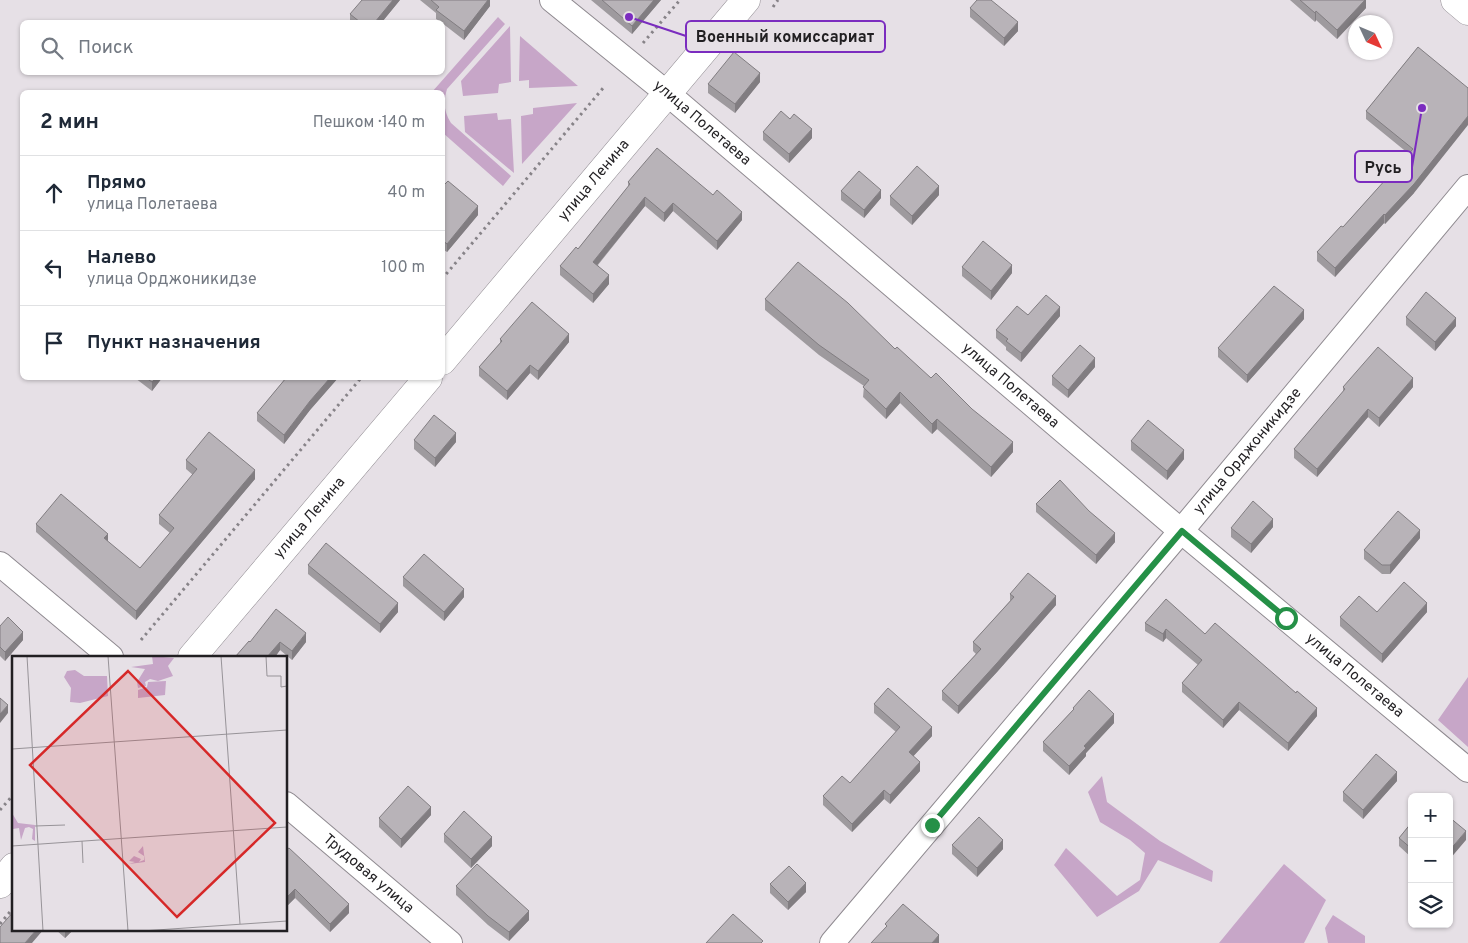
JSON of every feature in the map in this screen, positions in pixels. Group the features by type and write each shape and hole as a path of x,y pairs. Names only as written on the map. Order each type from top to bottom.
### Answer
{"street":[{"name":"улица Полетаева","path":"552,0 668,94 1182,531 1468,770"},
{"name":"улица Ленина","path":"445,357 746,0"},
{"path":"1455,0 1468,12"},
{"name":"улица Орджоникидзе","path":"832,943 1182,531 1468,187"},
{"name":"улица Ленина","path":"193,656 426,380"},
{"path":"0,564 110,656"},
{"name":"Трудовая улица","path":"288,806 450,943"},
{"path":"0,884 12,869"}],"path":[{"path":"639,47 680,0"},
{"path":"445,276 604,87"},
{"path":"141,640 359,380"},
{"path":"0,810 12,796"},
{"path":"0,924 12,909"}],"shaded area":[{"path":"498,17 505,24 447,89 445,99 445,90 434,90"},
{"path":"510,26 511,82 499,84 498,93 463,96 461,81"},
{"path":"520,36 578,86 529,88 529,80 519,81"},
{"path":"445,103 447,115 451,123 511,176 503,186 445,135"},
{"path":"577,103 522,164 521,116 533,114 533,108"},
{"path":"497,113 498,120 511,119 514,173 465,132 464,116"},
{"path":"1468,677 1468,747 1438,720"},
{"path":"1102,776 1107,802 1160,841 1213,871 1212,882 1158,860 1139,891 1097,917 1054,865 1066,848 1117,896 1140,880 1145,853 1130,840 1100,822 1088,792"},
{"path":"1284,864 1326,900 1304,943 1219,943"},
{"path":"1333,915 1365,936 1365,943 1328,943 1325,928"}],"building":[{"path":"362,0 393,0 377,20 358,20 350,14"},
{"path":"431,0 488,0 464,31 436,10 439,7"},
{"path":"602,0 654,0 632,26"},
{"path":"977,0 991,0 1018,22 1004,38 970,8"},
{"path":"1300,0 1365,0 1351,15 1348,15 1348,18 1337,30 1316,11 1315,13"},
{"path":"1418,47 1468,88 1468,116 1414,184 1335,268 1317,252 1341,226 1343,227 1413,149 1366,111"},
{"path":"734,52 760,73 735,104 708,84"},
{"path":"781,111 790,119 794,114 812,129 789,154 763,132"},
{"path":"657,148 713,195 717,190 742,212 717,241 673,203 664,213 645,197 593,262 609,275 593,294 560,266 576,247 578,249 630,184 628,182"},
{"path":"917,166 939,186 912,216 890,196"},
{"path":"859,171 881,190 864,210 841,191"},
{"path":"448,181 478,206 447,244 445,242 445,184"},
{"path":"983,241 1012,265 991,291 962,267"},
{"path":"798,262 848,303 895,349 897,347 931,378 936,373 972,409 1013,442 991,467 937,419 932,424 900,392 886,409 863,387 869,380 819,345 765,299"},
{"path":"1274,286 1304,310 1247,375 1218,348"},
{"path":"1426,292 1456,318 1435,342 1406,317"},
{"path":"1046,295 1060,307 1021,353 1006,341 1008,339 996,330 1017,306 1028,315"},
{"path":"532,302 569,334 538,371 530,365 507,391 479,367"},
{"path":"1080,345 1095,358 1068,390 1052,376"},
{"path":"1378,347 1413,378 1379,418 1368,409 1317,469 1294,449 1345,389 1343,387"},
{"path":"284,380 328,380 284,435 257,413"},
{"path":"434,415 456,433 435,458 414,440"},
{"path":"1148,420 1184,450 1167,471 1131,441"},
{"path":"209,432 255,470 136,611 36,524 61,494 108,534 104,538 140,568 174,528 159,515 197,469 186,460"},
{"path":"1060,480 1089,511 1115,533 1096,555 1036,504"},
{"path":"1253,501 1273,519 1251,544 1231,528"},
{"path":"1398,511 1420,530 1390,565 1382,565 1364,550"},
{"path":"326,543 398,603 380,624 308,565"},
{"path":"424,554 464,589 444,612 403,577"},
{"path":"1028,573 1056,596 958,706 942,691 981,649 973,642 1014,597 1010,594"},
{"path":"1404,582 1427,603 1382,654 1340,617 1359,596 1377,612"},
{"path":"1166,599 1205,634 1215,623 1296,693 1297,691 1317,708 1288,743 1239,702 1223,720 1182,683 1202,660 1166,629 1163,634 1145,623"},
{"path":"276,609 306,633 292,651 280,642 268,656 236,656 250,642"},
{"path":"8,617 23,632 5,652 0,647 0,626"},
{"path":"888,688 932,727 909,752 920,762 890,795 884,790 852,824 823,796 842,776 850,783 900,727 874,704"},
{"path":"1089,690 1114,714 1084,746 1086,748 1069,766 1043,742"},
{"path":"0,698 8,705 0,714"},
{"path":"1376,754 1397,772 1363,810 1343,792"},
{"path":"408,786 431,807 401,839 379,818"},
{"path":"464,811 492,837 471,859 444,834"},
{"path":"979,817 1003,840 977,868 952,845"},
{"path":"1453,820 1466,831 1453,846"},
{"path":"1408,827 1408,846 1399,838"},
{"path":"288,849 349,904 330,924 295,889 288,896"},
{"path":"477,864 529,911 509,932 488,916 456,886"},
{"path":"789,866 806,883 788,902 770,884"},
{"path":"903,904 939,935 932,943 871,943 887,926 885,924"},
{"path":"12,913 12,930 36,930 25,943 0,943 0,927"},
{"path":"733,914 763,941 761,943 706,943"}],"place":[{"name":"Военный комиссариат","path":"629,17"},
{"name":"Русь","path":"1422,108"}],"route":[{"path":"932,825 1182,531 1286,618"}]}
